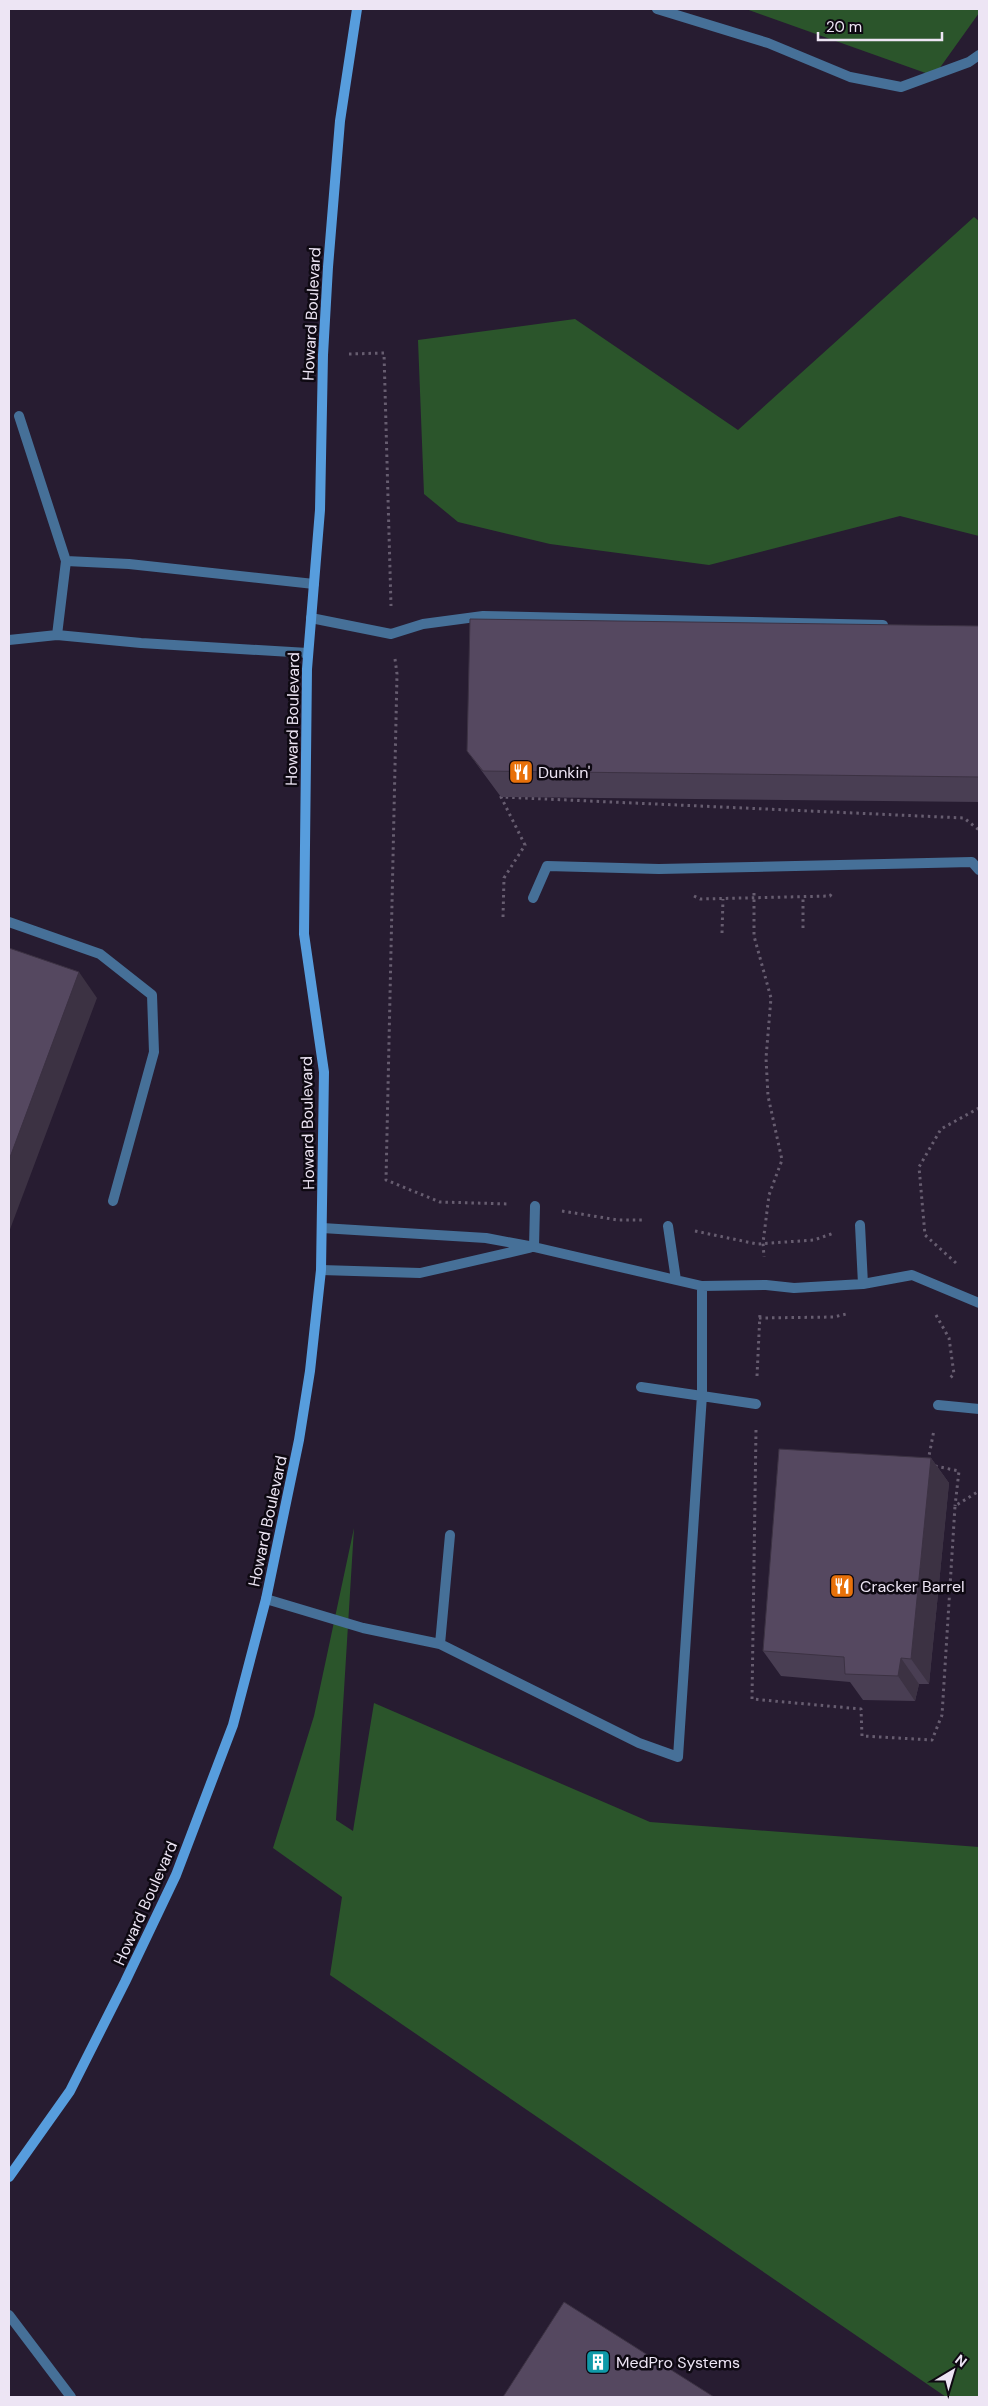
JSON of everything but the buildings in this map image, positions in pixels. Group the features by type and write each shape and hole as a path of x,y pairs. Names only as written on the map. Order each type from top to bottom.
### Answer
{"main road":[{"name":"Howard Boulevard","path":"9,2177 70,2090 121,1991 176,1875 233,1724 266,1599 299,1440 310,1371 321,1270 324,1072 304,934 308,653 320,510 323,355 340,121 357,9"}],"street":[{"path":"657,9 768,43 850,77 901,87 969,62 979,54"},
{"path":"19,416 66,561 57,635"},
{"path":"66,561 129,564 314,584"},
{"path":"311,618 391,634 422,624 483,616 890,625"},
{"path":"9,640 57,635 141,643 308,653"},
{"path":"533,898 547,866 753,868 972,862 979,870"},
{"path":"9,922 100,954 152,994 154,1052 113,1201"},
{"path":"534,1246 535,1206"},
{"path":"860,1225 863,1284"},
{"path":"668,1226 676,1280"},
{"path":"322,1228 486,1238 534,1246 702,1286 766,1285 794,1288 863,1284 912,1275 979,1303"},
{"path":"321,1270 420,1273 534,1246"},
{"path":"266,1599 363,1628 440,1644 639,1743 678,1757 702,1395 702,1286"},
{"path":"641,1387 756,1404"},
{"path":"938,1406 979,1409"},
{"path":"440,1644 450,1535"},
{"path":"9,2314 71,2397"}],"path":[{"path":"323,355 384,353 391,634 396,674 386,1180 440,1202 535,1206 618,1220 643,1220 757,1244 814,1240 839,1232"},
{"path":"503,917 504,878 525,845 501,797 964,818 979,830"},
{"path":"753,868 754,936 771,998 766,1058 768,1096 782,1160 769,1195 762,1243 766,1285 759,1318 756,1404 752,1699 861,1709 862,1736 932,1740 942,1715 955,1506 959,1471 927,1465 942,1386 954,1374 949,1338 935,1314"},
{"path":"803,897 803,928"},
{"path":"722,933 723,899"},
{"path":"958,1264 925,1235 919,1168 941,1129 979,1108"},
{"path":"759,1318 834,1317 851,1313"},
{"path":"955,1506 979,1491"}],"green space":[{"path":"746,9 979,9 979,13 934,76"},
{"path":"974,217 979,221 979,536 900,516 709,565 550,544 458,522 424,494 418,340 575,319 738,430"},
{"path":"354,1528 336,1820 353,1831 374,1703 650,1822 979,1847 979,2397 946,2397 330,1975 342,1897 273,1848 314,1716"}],"place":[{"name":"Dunkin'","path":"521,772"},
{"name":"Cracker Barrel","path":"842,1586"},
{"name":"MedPro Systems","path":"598,2362"}]}
